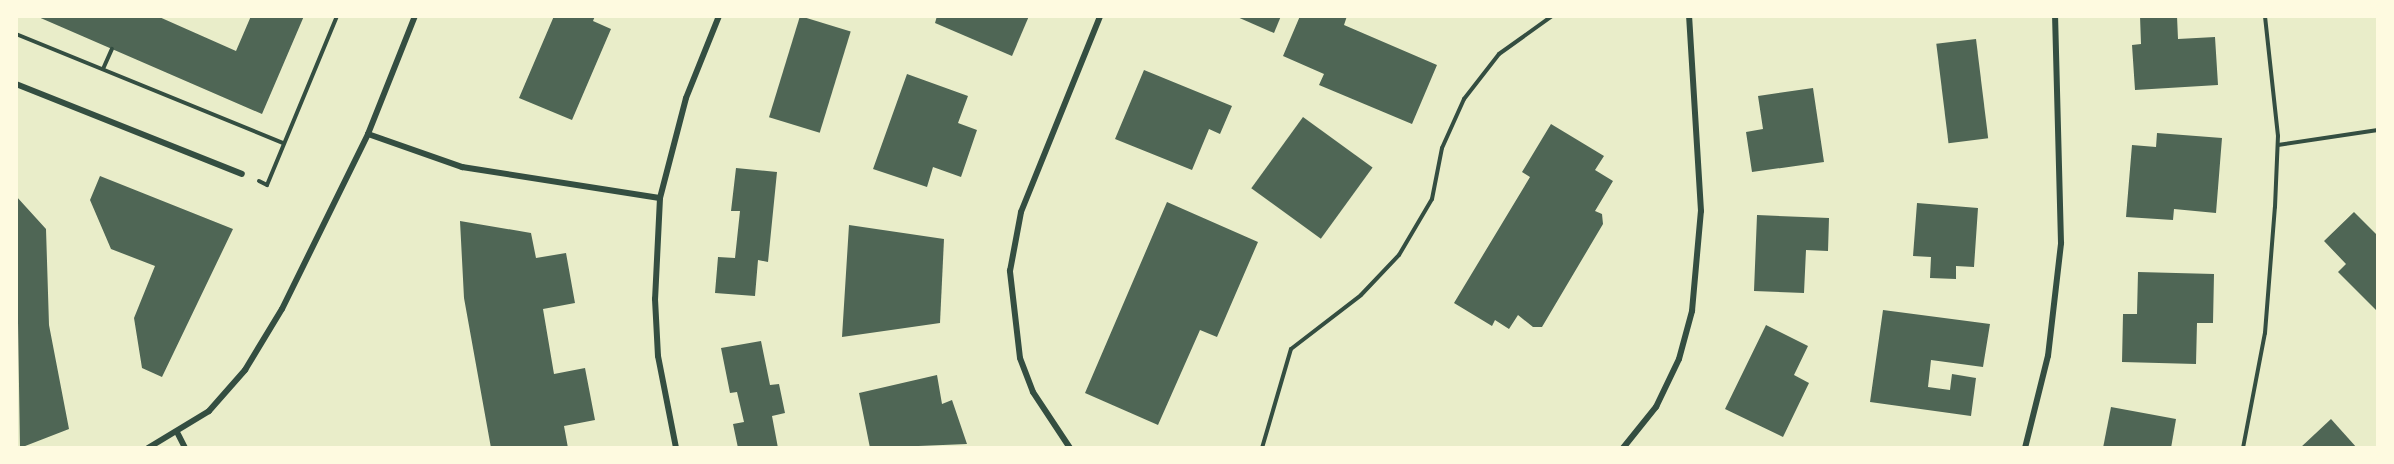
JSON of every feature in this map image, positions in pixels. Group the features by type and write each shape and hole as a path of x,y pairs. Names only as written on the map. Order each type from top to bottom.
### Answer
{"street":[{"path":"148,447 178,434 209,411 245,370 282,309 368,134 415,16"},
{"path":"676,447 658,356 655,299 660,198 686,98 719,16"},
{"path":"1070,447 1033,392 1020,358 1010,271 1021,212 1100,16"},
{"path":"1623,447 1656,407 1679,359 1692,311 1701,210 1689,16"},
{"path":"2025,447 2048,356 2061,243 2055,16"},
{"path":"16,84 242,174"},
{"path":"368,134 462,167 660,198"},
{"path":"178,434 185,447"}],"path":[{"path":"267,185 337,16"},
{"path":"1262,447 1291,349 1360,295 1399,255 1432,199 1442,148 1464,99 1499,54 1552,16"},
{"path":"2243,447 2265,333 2278,145 2265,16"},
{"path":"16,34 283,143"},
{"path":"103,69 112,49"},
{"path":"2278,145 2378,130"}],"building":[{"path":"36,16 157,16 236,51 251,16 304,16 262,114"},
{"path":"554,16 595,16 593,21 611,29 572,120 519,98"},
{"path":"800,16 851,31 820,133 769,117"},
{"path":"937,16 1029,16 1012,56 935,23"},
{"path":"1235,16 1281,16 1274,33"},
{"path":"1300,16 1347,16 1344,25 1437,65 1412,124 1319,85 1324,74 1283,56"},
{"path":"2140,16 2177,16 2178,39 2215,37 2218,85 2135,90 2132,45 2141,44"},
{"path":"1976,39 1988,138 1948,143 1936,44"},
{"path":"1144,70 1232,106 1220,134 1209,129 1192,170 1115,139"},
{"path":"907,74 968,96 958,123 977,130 961,177 933,167 927,187 873,169"},
{"path":"1813,88 1824,162 1752,172 1746,132 1763,129 1758,96"},
{"path":"1303,117 1373,168 1321,239 1251,188"},
{"path":"1551,124 1604,156 1595,170 1613,181 1595,211 1602,214 1603,224 1542,327 1533,327 1518,315 1509,329 1495,320 1492,326 1454,303 1530,177 1522,172"},
{"path":"2157,133 2222,138 2216,213 2174,209 2173,220 2126,217 2132,145 2156,147"},
{"path":"736,168 777,172 768,262 758,260 755,296 715,293 718,257 735,258 740,211 731,211"},
{"path":"100,176 233,229 162,377 142,368 134,318 155,266 111,249 90,200"},
{"path":"16,196 46,229 49,325 69,429 20,448"},
{"path":"1167,202 1258,242 1217,337 1200,330 1158,425 1085,393"},
{"path":"1917,203 1978,208 1974,267 1956,266 1956,279 1930,278 1931,257 1913,256"},
{"path":"2354,212 2378,236 2378,312 2338,272 2346,264 2324,241"},
{"path":"1757,215 1829,218 1828,251 1806,250 1804,293 1754,291"},
{"path":"460,221 531,233 536,258 566,253 575,303 543,309 554,374 585,368 595,420 564,426 568,448 491,448 464,298"},
{"path":"849,225 944,239 940,323 842,337"},
{"path":"2138,272 2214,274 2213,323 2197,323 2196,364 2122,362 2123,314 2137,314"},
{"path":"1883,310 1990,324 1983,367 1931,360 1928,387 1950,390 1952,374 1976,378 1971,416 1870,402"},
{"path":"1766,325 1808,346 1794,375 1809,383 1783,437 1725,409"},
{"path":"761,341 770,385 779,384 785,413 772,416 778,448 738,448 733,424 744,422 737,392 730,393 721,348"},
{"path":"937,375 942,404 952,400 967,444 870,448 859,393"},
{"path":"2111,407 2176,419 2171,448 2103,448"},
{"path":"2331,419 2357,448 2300,448"}]}
